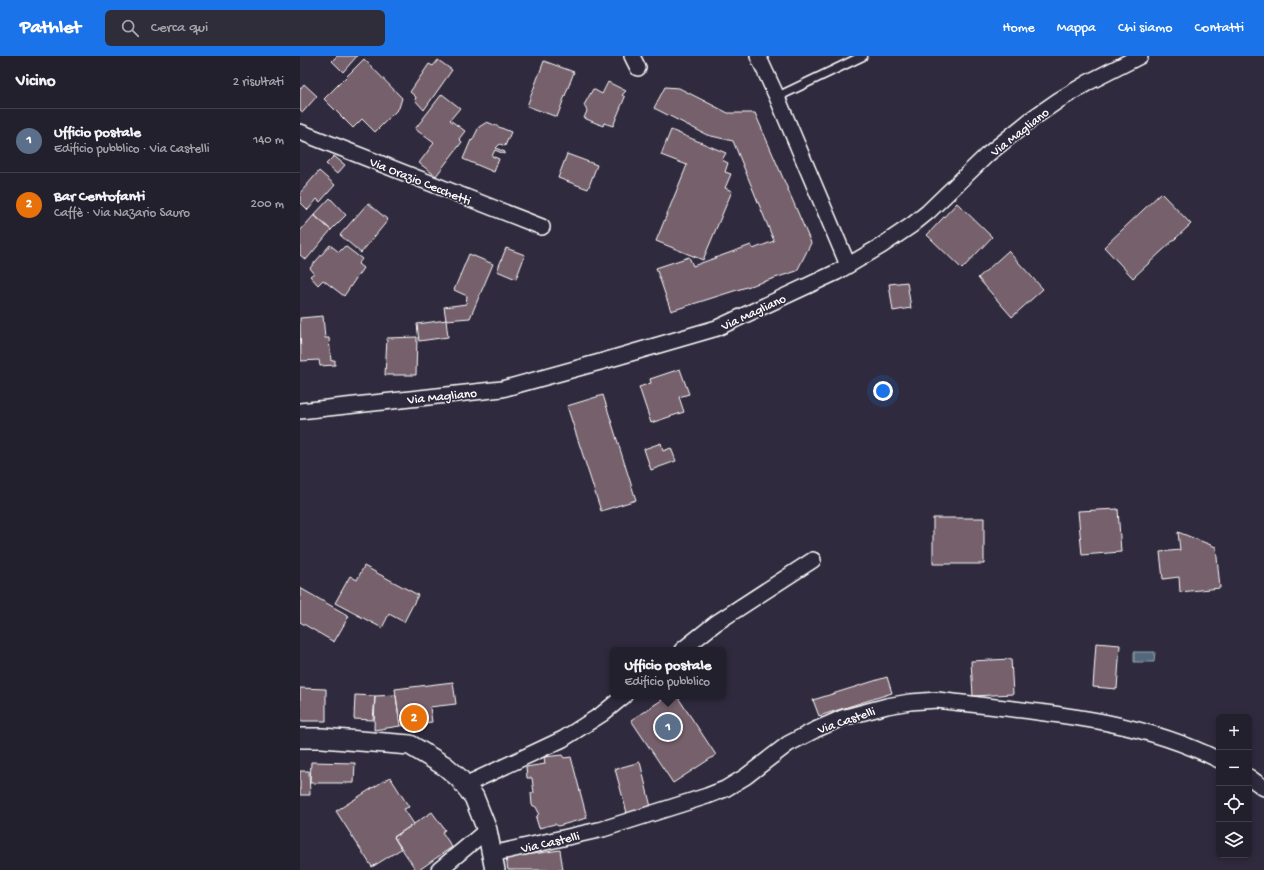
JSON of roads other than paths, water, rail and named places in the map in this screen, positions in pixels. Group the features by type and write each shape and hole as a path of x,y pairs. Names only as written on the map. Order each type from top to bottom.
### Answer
{"street":[{"path":"758,56 777,97 848,265"},
{"name":"Via Magliano","path":"300,411 502,389 717,328 848,265 881,246 912,225 944,198 987,156 1033,118 1078,88 1140,56"},
{"name":"Via Orazio Cecchetti","path":"300,132 542,227"},
{"path":"686,647 716,623 813,560"},
{"path":"465,785 563,739 602,714 620,699"},
{"name":"Via Castelli","path":"494,862 707,796 735,783 755,770 788,744 815,730 842,718 863,711 910,702 937,700 1100,721 1154,734 1184,744 1216,759"},
{"path":"300,738 322,738 410,745 444,766 465,785 474,796 487,830 494,862"},
{"path":"1252,780 1264,788"},
{"path":"438,870 487,830"}],"lane":[{"path":"777,97 863,56"}],"water":[{"path":"1134,652 1155,652 1154,662 1134,662"}],"place":[{"name":"Bar Centofanti","path":"414,718"},
{"name":"Ufficio postale","path":"668,727"}]}
